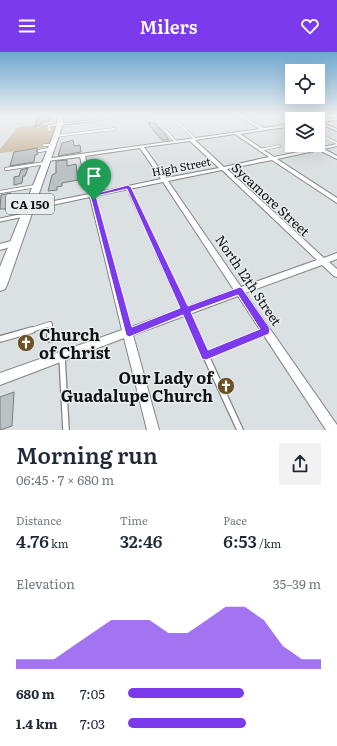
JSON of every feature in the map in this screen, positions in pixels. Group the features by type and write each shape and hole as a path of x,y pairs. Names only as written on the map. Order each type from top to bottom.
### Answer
{"main road":[{"name":"CA 150","path":"0,285 46,162 54,134"}],"street":[{"path":"46,162 82,155 231,134"},
{"path":"237,134 337,201"},
{"name":"Sycamore Street","path":"193,139 222,168 337,274"},
{"name":"High Street","path":"325,147 337,144"},
{"name":"North 12th Street","path":"141,146 333,430"},
{"name":"High Street","path":"27,211 128,187 272,158 292,152"},
{"path":"324,152 337,158"},
{"path":"82,155 129,332 153,430"},
{"path":"0,247 15,243"},
{"path":"0,379 337,256"}],"lane":[{"path":"39,151 51,141 90,134"},
{"path":"168,134 176,142"},
{"path":"188,134 193,139"},
{"path":"325,138 337,144"},
{"path":"260,150 279,146"},
{"path":"6,169 46,162"},
{"path":"0,192 37,185"},
{"path":"128,187 240,430"},
{"path":"0,220 27,211"},
{"path":"0,339 50,324 50,339"},
{"path":"206,356 266,330"},
{"path":"62,356 66,430"}],"shaded area":[{"path":"13,134 53,134 48,147 0,153 0,149"}],"building":[{"path":"156,134 164,134 169,140 162,140"},
{"path":"73,140 74,146 80,145 81,152 58,156 62,143"},
{"path":"38,148 36,151 38,154 35,155 34,162 10,166 14,152"},
{"path":"67,160 67,166 76,164 78,180 62,183 62,186 57,187 57,190 48,191 52,175 56,173 56,161"},
{"path":"28,168 25,176 23,176 22,183 14,185 14,177 19,176 21,170"},
{"path":"11,193 7,200 13,200 8,209 0,209 1,195"},
{"path":"14,392 12,426 0,430 0,397"}],"place":[{"name":"Church of Christ","path":"26,343"},
{"name":"Our Lady of Guadalupe Church","path":"226,386"}],"route":[{"path":"94,200 93,195 128,187 186,310 240,291 266,330 206,356 186,310 129,332 94,200"}]}
